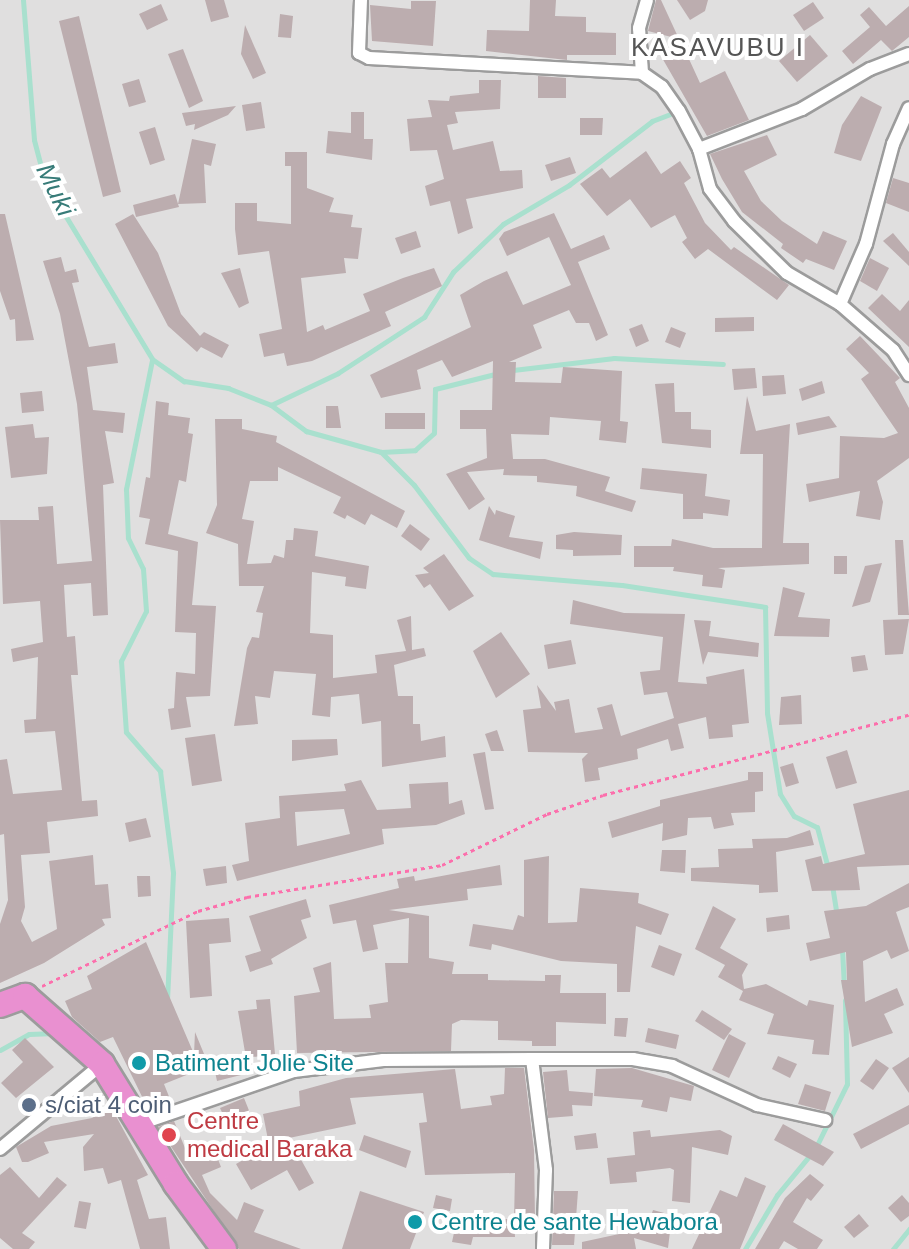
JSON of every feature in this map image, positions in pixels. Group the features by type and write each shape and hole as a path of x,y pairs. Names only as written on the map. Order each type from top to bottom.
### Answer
{"highway":[{"path":"0,1005 25,996 102,1064 221,1248"}],"street":[{"path":"361,0 359,53 391,61 642,73 662,87 699,149 710,189 734,221 787,273 840,304 893,350 909,375"},
{"path":"642,73 639,28 647,0"},
{"path":"699,149 802,109 870,69 909,54"},
{"path":"840,304 866,244 893,144 909,108"},
{"path":"532,1059 546,1170 543,1249"},
{"path":"142,1123 294,1071 383,1060 532,1059 633,1059 672,1066 757,1105 825,1120"},
{"path":"0,1149 102,1064"}],"path":[{"path":"25,996 198,911 261,894 442,865 547,814 603,795 909,715"}],"shaded area":[{"path":"0,0 909,0 909,1249 0,1249"}],"building":[{"path":"205,0 224,0 229,17 211,22"},
{"path":"530,0 556,0 555,16 586,17 586,32 616,33 616,55 567,55 567,60 486,51 487,30 529,31"},
{"path":"656,0 661,0 679,39 648,31"},
{"path":"677,0 708,0 705,11 690,20"},
{"path":"411,1 436,1 433,46 372,41 370,5 411,9"},
{"path":"813,2 824,18 804,31 793,15"},
{"path":"161,4 168,20 147,30 139,14"},
{"path":"909,6 909,37 892,51 881,40 853,64 842,51 870,27 860,15 869,7 886,26"},
{"path":"280,14 293,16 291,38 278,37"},
{"path":"79,16 121,192 103,197 59,21"},
{"path":"245,25 266,73 253,79 241,54"},
{"path":"810,35 828,56 797,82 779,61"},
{"path":"683,46 700,83 725,71 749,120 707,136 661,56"},
{"path":"183,49 203,101 189,108 168,54"},
{"path":"538,76 566,78 566,98 538,98"},
{"path":"139,79 146,102 129,107 122,84"},
{"path":"479,80 501,80 500,109 455,112 458,123 447,125 453,150 493,141 500,171 522,170 523,188 466,199 473,228 458,234 450,201 430,206 425,186 444,179 437,150 410,151 407,119 432,117 428,100 449,101 450,96 479,93"},
{"path":"861,96 882,107 861,161 834,153 842,125"},
{"path":"261,102 265,128 246,131 242,105"},
{"path":"236,106 228,115 194,130 195,124 186,126 182,113"},
{"path":"351,112 364,112 364,139 373,139 372,160 326,153 328,131 351,133"},
{"path":"580,118 603,118 602,135 580,135"},
{"path":"155,127 165,160 150,165 139,132"},
{"path":"767,135 777,155 744,171 761,201 782,221 817,244 823,231 847,241 834,270 806,259 803,263 781,248 783,244 742,212 710,154"},
{"path":"192,139 216,144 211,166 204,164 206,203 178,204"},
{"path":"646,151 661,174 680,161 691,178 684,183 705,223 731,250 734,247 789,285 777,300 708,249 695,259 682,242 687,238 675,215 651,228 630,199 607,216 580,184 602,168 610,178"},
{"path":"285,152 307,152 307,188 334,198 329,212 353,215 351,227 362,228 358,259 344,258 346,273 301,278 307,332 323,325 325,330 370,311 363,294 403,278 434,268 442,286 385,312 391,326 312,361 287,366 284,353 264,357 259,334 282,329 269,251 238,255 235,229 235,203 257,203 257,221 291,224 291,166 285,166"},
{"path":"570,157 576,173 551,181 545,165"},
{"path":"893,178 909,183 909,212 886,203"},
{"path":"175,194 179,207 136,217 133,205"},
{"path":"554,213 571,249 604,235 610,249 578,262 608,335 596,341 589,323 576,323 569,310 533,325 542,348 509,362 516,362 515,382 561,383 563,367 622,371 620,421 628,422 626,443 599,440 601,421 550,417 549,435 511,434 513,459 545,459 610,477 605,491 636,501 632,512 576,496 577,486 537,482 537,476 503,475 504,469 467,472 485,499 469,510 446,474 487,458 486,429 460,429 460,410 492,410 493,361 452,377 442,360 417,370 421,389 381,398 370,375 471,327 460,295 484,281 507,271 523,305 571,285 549,237 507,256 499,239 504,232"},
{"path":"0,214 5,214 34,340 16,341 15,319 10,320 0,291"},
{"path":"133,214 158,253 181,314 200,336 204,332 229,345 222,358 201,347 197,352 168,326 115,224"},
{"path":"416,231 421,247 401,254 395,238"},
{"path":"893,233 909,252 909,266 883,241"},
{"path":"61,257 65,272 76,269 79,282 72,283 89,347 115,343 118,363 87,367 93,410 125,413 123,433 105,431 114,483 103,485 108,615 93,616 91,583 64,585 67,637 75,636 78,675 71,675 82,801 97,800 98,816 47,822 50,853 21,855 25,907 21,921 32,942 57,929 49,861 93,855 95,885 108,884 111,918 102,919 105,925 44,963 0,983 0,924 8,900 4,834 0,835 0,760 7,759 13,794 62,790 55,731 25,733 24,720 36,719 38,657 13,662 11,649 43,642 40,601 3,604 0,520 39,520 38,507 53,506 57,564 92,561 77,404 60,314 43,261"},
{"path":"870,258 889,268 877,291 860,281"},
{"path":"240,268 249,303 239,308 221,273"},
{"path":"882,294 900,311 909,300 909,347 868,308"},
{"path":"754,317 754,331 715,332 715,318"},
{"path":"642,324 649,341 636,347 629,329"},
{"path":"671,327 686,333 680,348 665,342"},
{"path":"860,336 900,378 895,382 909,408 909,458 877,481 883,502 880,520 856,516 860,491 809,502 806,484 839,478 840,436 884,438 898,433 861,379 869,373 846,349"},
{"path":"755,368 757,388 734,390 732,369"},
{"path":"784,375 786,394 763,396 762,376"},
{"path":"822,381 825,393 802,401 799,389"},
{"path":"674,383 675,412 691,412 691,429 711,430 711,448 662,443 655,384"},
{"path":"42,391 44,411 22,413 20,393"},
{"path":"747,396 756,431 790,424 783,543 809,543 809,564 718,568 725,570 722,588 702,586 703,575 673,571 674,567 634,567 634,546 671,546 672,539 713,548 762,548 763,454 740,454"},
{"path":"156,401 169,403 168,415 190,418 188,433 193,434 186,482 179,480 168,534 198,542 192,605 216,606 210,696 186,697 191,727 171,730 168,709 174,708 176,672 195,674 196,633 175,632 178,551 145,544 150,519 139,517 146,477 150,478"},
{"path":"326,406 338,406 341,428 326,428"},
{"path":"385,413 425,413 425,429 385,429"},
{"path":"829,416 837,427 798,435 796,423"},
{"path":"215,419 242,419 242,429 277,436 276,442 405,511 397,528 371,514 365,525 347,515 345,519 333,513 341,497 278,467 278,481 250,481 242,519 254,521 247,564 271,563 274,555 284,558 286,540 293,540 294,528 318,531 315,556 369,566 366,589 345,586 346,577 312,572 310,633 333,635 333,678 377,673 375,655 406,651 397,620 411,616 412,650 424,648 426,656 394,665 398,696 413,696 413,724 420,724 421,741 445,736 446,757 382,767 381,721 362,724 359,694 331,697 330,717 312,715 316,674 274,671 270,698 255,696 258,724 234,726 247,648 252,637 259,638 263,613 256,612 264,586 239,586 238,544 206,533 217,505"},
{"path":"33,424 35,438 49,437 47,474 11,478 5,427"},
{"path":"642,468 707,474 705,496 730,500 728,516 703,513 703,519 683,519 683,494 640,489"},
{"path":"489,506 495,515 496,510 515,516 509,537 543,542 540,559 479,540"},
{"path":"410,524 430,539 421,551 401,536"},
{"path":"574,532 622,535 621,555 573,556 573,550 556,549 556,535"},
{"path":"895,540 903,540 909,615 898,615"},
{"path":"444,554 474,596 449,611 430,584 424,588 415,575 429,573 423,568"},
{"path":"834,556 847,556 847,574 834,574"},
{"path":"882,563 870,602 852,607 865,566"},
{"path":"783,587 805,593 798,617 830,619 829,637 774,636"},
{"path":"573,600 624,613 685,614 678,682 707,684 706,677 744,669 749,723 732,725 733,737 709,739 706,717 678,724 684,748 671,751 668,739 637,749 638,759 598,768 600,780 585,782 582,759 588,753 528,752 523,710 541,708 537,685 556,711 554,702 569,699 575,733 603,729 597,708 612,704 621,736 674,718 667,692 644,695 640,672 660,670 663,637 570,624"},
{"path":"909,619 903,654 885,655 883,620"},
{"path":"694,620 711,621 709,636 759,643 758,657 708,652 703,665"},
{"path":"501,632 530,674 496,698 473,651"},
{"path":"571,640 576,664 548,669 544,645"},
{"path":"865,655 868,670 853,672 851,657"},
{"path":"801,695 802,724 779,725 781,697"},
{"path":"497,730 504,751 491,751 485,734"},
{"path":"215,734 222,781 192,786 185,738"},
{"path":"337,739 338,755 292,761 292,740"},
{"path":"847,750 857,783 836,789 826,757"},
{"path":"485,752 494,809 485,810 473,754"},
{"path":"793,763 799,783 786,787 780,767"},
{"path":"748,772 763,772 763,791 755,792 755,812 731,813 734,825 714,829 711,817 688,818 687,835 662,841 663,823 612,838 608,822 660,806 660,800 748,780"},
{"path":"361,780 377,810 411,808 409,784 448,782 449,804 462,800 465,814 436,825 382,829 384,844 237,881 232,865 249,861 245,823 280,818 279,796 346,791 344,784","holes":["344,809 350,834 297,846 295,812"]},
{"path":"909,790 909,865 857,867 860,890 812,891 805,860 821,856 823,864 865,854 853,804"},
{"path":"146,818 151,837 129,842 125,823"},
{"path":"810,830 814,845 776,852 778,892 759,893 759,885 691,881 691,868 719,867 718,849 753,848 752,839 787,838"},
{"path":"662,850 686,850 685,873 660,871"},
{"path":"549,856 548,923 577,922 580,888 639,893 638,903 669,914 661,935 636,926 630,992 617,992 617,964 561,961 492,944 491,950 469,946 473,924 513,930 518,915 524,917 524,860"},
{"path":"500,865 502,885 467,889 468,900 389,910 429,916 429,958 454,962 452,974 488,974 488,980 545,981 545,975 561,975 560,993 606,993 606,1024 556,1022 556,1046 532,1046 532,1041 498,1040 498,1021 461,1020 452,1024 451,1051 297,1053 294,996 320,992 313,968 331,962 334,1019 371,1018 369,1005 388,1002 385,963 408,963 409,918 373,925 378,949 363,952 356,920 333,924 329,905 399,888 397,879 414,876 415,881"},
{"path":"226,866 227,883 206,886 203,869"},
{"path":"137,876 150,876 151,896 138,897"},
{"path":"909,883 909,907 896,912 909,951 891,959 887,950 863,961 865,1002 897,988 904,1005 884,1014 893,1033 852,1047 841,980 847,980 846,952 810,961 806,943 830,938 824,911 866,906"},
{"path":"306,899 311,917 301,920 307,938 271,959 273,964 250,972 245,956 261,951 249,916"},
{"path":"713,906 736,919 720,948 748,964 742,975 744,989 766,984 807,1006 809,1000 834,1005 829,1055 812,1054 814,1040 767,1034 774,1014 739,1000 743,991 718,977 725,965 695,949"},
{"path":"789,915 790,929 767,932 766,918"},
{"path":"229,918 231,942 209,944 212,996 190,998 186,921"},
{"path":"146,942 194,1054 195,1032 209,1066 164,1084 170,1099 167,1105 149,1111 113,1037 100,1042 72,1017 65,1001 92,989 87,976"},
{"path":"659,945 682,954 674,976 651,967"},
{"path":"270,999 275,1054 246,1058 238,1011 257,1009 256,1000"},
{"path":"702,1010 732,1029 724,1040 695,1021"},
{"path":"615,1018 628,1018 626,1037 614,1036"},
{"path":"648,1028 679,1035 676,1049 645,1042"},
{"path":"729,1034 746,1043 729,1078 712,1070"},
{"path":"25,1038 54,1067 16,1098 1,1083 23,1062 12,1050"},
{"path":"778,1056 797,1064 790,1078 772,1069"},
{"path":"909,1057 909,1093 892,1068"},
{"path":"876,1059 889,1068 873,1090 860,1081"},
{"path":"238,1062 241,1075 217,1081 214,1067"},
{"path":"505,1068 524,1068 534,1150 535,1221 514,1221 515,1173 425,1175 419,1123 427,1122 423,1093 350,1098 356,1124 289,1138 314,1183 299,1191 287,1170 251,1190 236,1164 269,1145 263,1114 300,1106 299,1091 346,1078 455,1069 461,1109 492,1105 490,1096 504,1094"},
{"path":"632,1068 694,1086 691,1101 670,1097 667,1112 641,1107 643,1100 594,1096 596,1069"},
{"path":"567,1070 569,1091 593,1093 592,1106 572,1105 573,1116 548,1118 543,1072"},
{"path":"805,1084 831,1092 825,1111 798,1104"},
{"path":"244,1098 252,1118 229,1128 220,1108"},
{"path":"909,1105 909,1124 861,1149 853,1134"},
{"path":"111,1107 148,1175 137,1180 149,1219 166,1217 170,1249 140,1249 121,1180 108,1184 103,1168 84,1171 83,1147 94,1134 44,1142 49,1153 22,1162 16,1147 51,1126 92,1118"},
{"path":"174,1121 187,1153 192,1151 195,1158 214,1149 221,1167 202,1175 210,1193 237,1220 244,1202 264,1210 254,1232 301,1249 239,1249 158,1127"},
{"path":"783,1124 834,1152 823,1166 774,1140"},
{"path":"650,1130 651,1137 720,1130 732,1136 728,1155 692,1147 690,1203 672,1201 674,1170 670,1168 636,1172 637,1182 610,1184 607,1158 635,1155 633,1132"},
{"path":"596,1133 598,1148 576,1150 574,1136"},
{"path":"364,1135 411,1151 406,1168 359,1150"},
{"path":"10,1167 39,1198 57,1177 67,1185 22,1233 35,1242 29,1249 13,1249 0,1238 0,1175"},
{"path":"810,1174 824,1185 811,1201 807,1198 793,1222 823,1240 817,1249 798,1249 784,1241 779,1249 755,1249 785,1198"},
{"path":"745,1177 766,1186 740,1249 692,1249 720,1190 737,1197"},
{"path":"360,1191 424,1212 410,1249 342,1249"},
{"path":"554,1191 578,1191 574,1245 552,1245"},
{"path":"436,1195 452,1199 450,1211 433,1208"},
{"path":"902,1195 909,1203 909,1216 901,1222 888,1208"},
{"path":"79,1201 91,1203 86,1229 74,1227"},
{"path":"653,1210 672,1215 668,1248 634,1238 636,1249 582,1249 582,1242 647,1228"},
{"path":"859,1214 869,1226 854,1238 844,1227"},
{"path":"457,1219 482,1224 482,1219 514,1219 515,1237 473,1237 471,1245 452,1242"}],"waterway":[{"name":"Muki","path":"23,0 34,140 45,182 152,359 184,381 228,388 271,405 306,431 381,452 414,485 469,558 493,574 622,585 765,607 767,713 780,794 794,816 817,827 828,868"},
{"path":"271,405 338,373 424,317 453,272 503,224 569,185 652,121 678,111"},
{"path":"513,370 614,358 723,364"},
{"path":"152,360 126,489 128,538 143,569 146,611 121,661 126,732 160,771 173,873 167,999"},
{"path":"381,452 415,450 434,433 435,389 499,373"},
{"path":"832,885 837,915"},
{"path":"842,949 844,986"},
{"path":"816,1147 847,1084 845,1000"},
{"path":"0,1050 29,1034 55,1033"},
{"path":"745,1249 777,1195 810,1155"},
{"path":"893,1249 909,1229"}],"place":[{"name":"Batiment Jolie Site","path":"139,1063"},
{"name":"s/ciat 4 coin","path":"29,1105"},
{"name":"Centre medical Baraka","path":"169,1135"},
{"name":"Centre de sante Hewabora","path":"415,1222"}],"district":[{"name":"KASAVUBU I","path":"718,48"}]}
